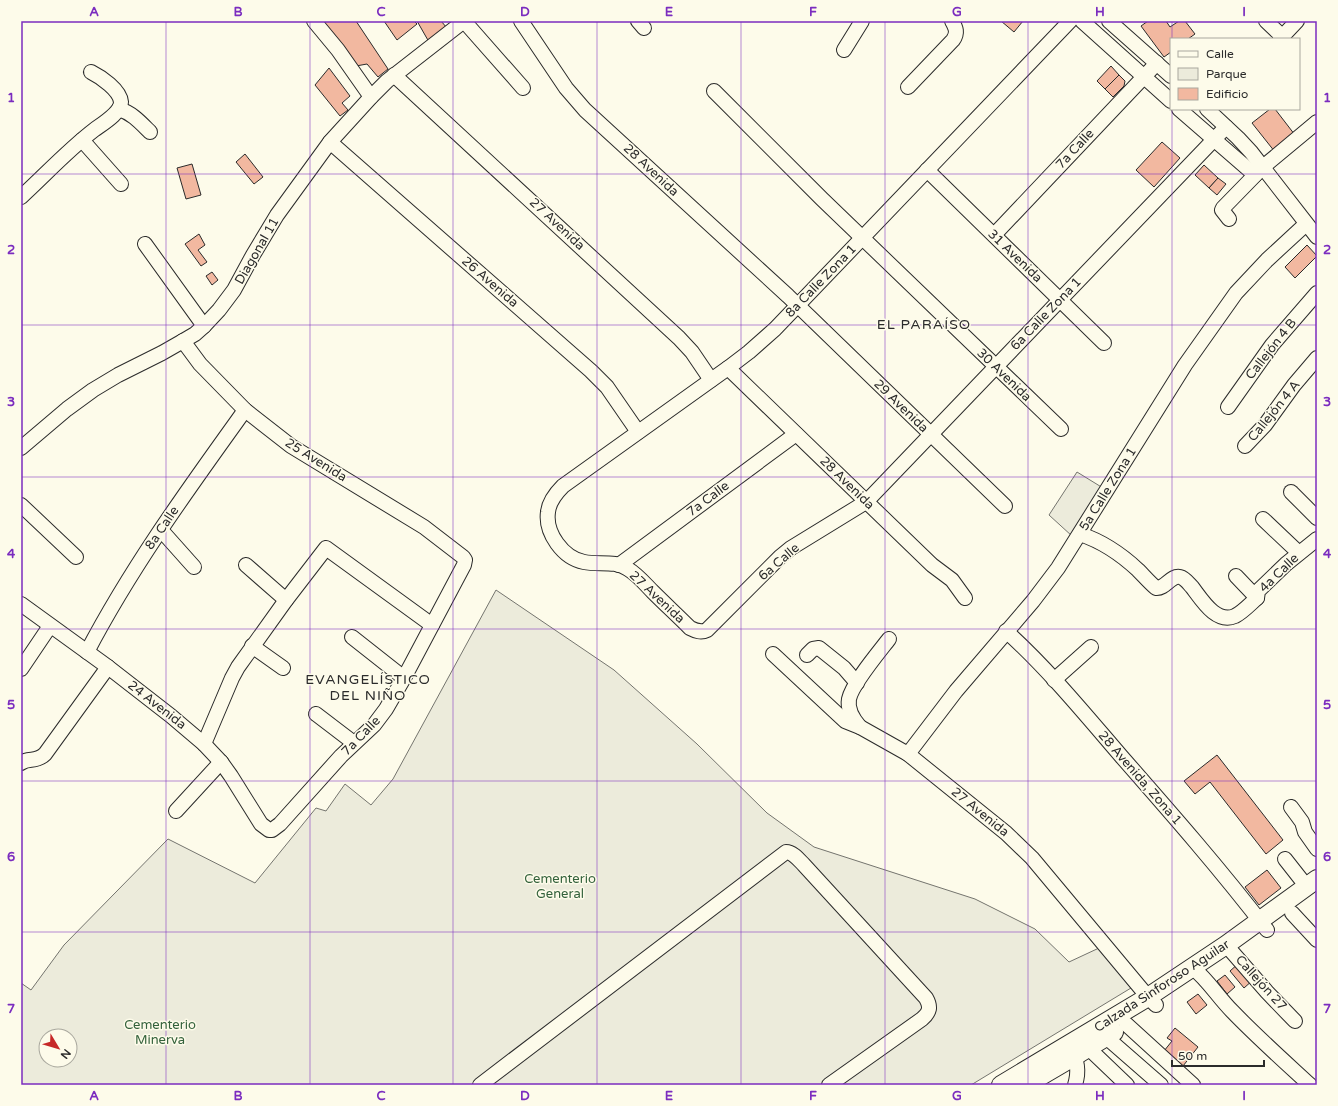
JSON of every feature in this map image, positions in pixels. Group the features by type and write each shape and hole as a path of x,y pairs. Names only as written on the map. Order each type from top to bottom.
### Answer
{"main road":[{"name":"Calzada Sinforoso Aguilar","path":"1025,1085 1078,1047 1152,1001 1230,949 1314,887"},
{"name":"Calzada Sinforoso Aguilar","path":"1263,926 1292,913 1314,887"},
{"name":"Calzada Sinforoso Aguilar","path":"1001,1085 1078,1047 1106,1037 1126,1024 1152,1001"}],"street":[{"path":"314,21 338,50 371,97"},
{"name":"28 Avenida","path":"521,21 574,98 797,305"},
{"path":"844,50 862,21"},
{"path":"908,87 953,40 956,32 952,21"},
{"name":"8a Calle Zona 1","path":"548,511 550,503 563,486 712,380 749,352 775,329 1070,21"},
{"path":"1082,21 1170,100"},
{"path":"1110,21 1170,75"},
{"path":"1266,21 1282,38 1298,21"},
{"path":"458,23 522,88"},
{"name":"Diagonal 11","path":"21,448 93,390 118,375 183,341 195,334 204,326 219,310 234,290 277,216 330,142 371,97 394,75 458,23"},
{"name":"7a Calle","path":"994,235 1157,63"},
{"path":"21,197 82,140 115,114 119,109 121,101 118,94 100,77 91,72"},
{"name":"27 Avenida","path":"394,75 679,338 692,352 712,380"},
{"name":"30 Avenida","path":"714,91 862,238 1061,429"},
{"path":"119,109 130,113 150,132"},
{"path":"1181,110 1236,158 1259,171"},
{"path":"1208,110 1238,138 1259,171 1317,237"},
{"path":"1229,219 1223,213 1223,208 1259,171 1317,122"},
{"name":"6a Calle Zona 1","path":"866,502 1226,127"},
{"path":"82,140 121,184"},
{"name":"26 Avenida","path":"330,142 598,378 614,397 638,432"},
{"name":"31 Avenida","path":"926,170 1104,343"},
{"name":"5a Calle Zona 1","path":"908,754 956,691 1047,583 1080,534 1165,396 1216,321 1251,276 1306,224"},
{"path":"145,244 204,326"},
{"name":"Callejón 4 B","path":"1228,407 1272,345 1317,293"},
{"name":"29 Avenida","path":"797,305 1005,506"},
{"name":"25 Avenida","path":"183,341 197,361 246,410 298,451 424,527 465,560"},
{"name":"Callejón 4 A","path":"1245,446 1266,425 1294,385 1317,358"},
{"name":"28 Avenida","path":"728,368 932,565 952,580 965,598"},
{"name":"8a Calle","path":"87,652 118,596 173,510 246,410"},
{"name":"7a Calle","path":"619,565 796,434"},
{"path":"1291,492 1317,518"},
{"name":"6a Calle","path":"701,632 704,632 710,628 766,571 791,548 866,502"},
{"path":"21,506 76,557"},
{"name":"27 Avenida","path":"548,511 547,521 550,531 555,541 564,552 574,559 588,563 619,565 628,569 642,580 690,628 701,632"},
{"path":"1263,519 1299,553"},
{"path":"161,530 194,567"},
{"name":"4a Calle","path":"1080,534 1101,543 1124,559 1156,588 1160,588 1173,579 1179,577 1186,580 1209,609 1217,614 1230,617 1235,616 1257,598 1258,591 1299,553 1317,539"},
{"path":"204,744 232,678 252,646 326,548 432,624"},
{"name":"7a Calle","path":"269,830 272,830 280,824 341,756 374,725 386,709 464,565 465,560"},
{"path":"246,565 286,600"},
{"path":"1236,576 1257,598"},
{"name":"24 Avenida","path":"21,604 108,667 204,744 221,762 261,824 269,830"},
{"path":"21,669 50,626"},
{"name":"28 Avenida, Zona 1","path":"1006,631 1031,654 1165,806 1263,926"},
{"path":"352,637 404,678"},
{"path":"860,727 851,714 849,699 857,683 889,639"},
{"path":"252,646 283,668"},
{"path":"1054,680 1091,647"},
{"path":"808,655 813,649 819,648 824,650 844,668 857,683"},
{"name":"27 Avenida","path":"773,654 837,715 845,721 860,727 908,754 1006,832 1032,858 1152,1001"},
{"path":"21,763 24,761 37,760 45,754 108,667"},
{"path":"316,714 354,744"},
{"path":"176,811 221,762"},
{"path":"1291,807 1302,822 1305,832 1317,848"},
{"path":"480,1085 786,852 790,852 804,865 929,1003 930,1010 927,1015 829,1085"},
{"path":"1285,859 1314,887"},
{"path":"1292,913 1317,940"},
{"name":"Callejón 27","path":"1230,949 1267,992 1295,1021"},
{"path":"1197,971 1230,1010 1310,1085"},
{"path":"1126,1024 1193,1085"},
{"path":"1106,1037 1161,1085"},
{"path":"1075,1085 1078,1077 1078,1047"},
{"path":"1078,1047 1127,1085"}],"green space":[{"path":"1077,472 1103,488 1072,536 1049,515"},
{"name":"Cementerio General","path":"496,590 614,670 697,744 767,813 814,847 975,899 1035,929 1069,962 1099,948 1131,988 971,1085 21,1085 21,983 31,990 64,945 168,839 255,883 316,808 326,811 345,784 371,805 393,779"}],"building":[{"path":"327,21 356,21 388,69 378,77 367,64 356,66 323,23"},
{"path":"384,21 414,21 417,24 397,40"},
{"path":"417,21 441,21 447,28 429,42"},
{"path":"1001,21 1023,21 1014,32"},
{"path":"1148,21 1166,21 1170,27 1179,21 1185,21 1195,34 1189,38 1170,38 1170,53 1164,57 1141,26"},
{"path":"1111,66 1119,75 1105,89 1097,81"},
{"path":"329,68 350,96 342,103 348,110 340,116 315,85"},
{"path":"1119,75 1125,81 1124,86 1113,97 1105,89"},
{"path":"1269,110 1276,110 1295,135 1275,152 1252,123"},
{"path":"1162,142 1180,158 1154,187 1136,170"},
{"path":"245,154 263,177 254,184 236,162"},
{"path":"192,164 201,195 186,199 177,168"},
{"path":"1204,165 1218,178 1209,188 1195,175"},
{"path":"1218,178 1226,184 1217,195 1209,188"},
{"path":"199,234 205,245 198,250 207,262 201,266 185,244"},
{"path":"1307,245 1317,256 1295,278 1285,267"},
{"path":"212,272 218,280 212,285 206,276"},
{"path":"1217,755 1283,840 1266,854 1210,782 1195,794 1184,781"},
{"path":"1267,870 1281,888 1259,905 1245,887"},
{"path":"1239,963 1253,980 1244,988 1230,971"},
{"path":"1225,975 1235,987 1227,994 1217,981"},
{"path":"1198,994 1207,1005 1196,1014 1187,1002"},
{"path":"1175,1028 1198,1047 1183,1066 1164,1051 1172,1041 1167,1038"}],"district":[{"name":"EL PARAÍSO","path":"924,324"},
{"name":"EVANGELÍSTICO DEL NIÑO","path":"368,688"}],"park label":[{"name":"Cementerio Minerva","path":"160,1032"}]}
